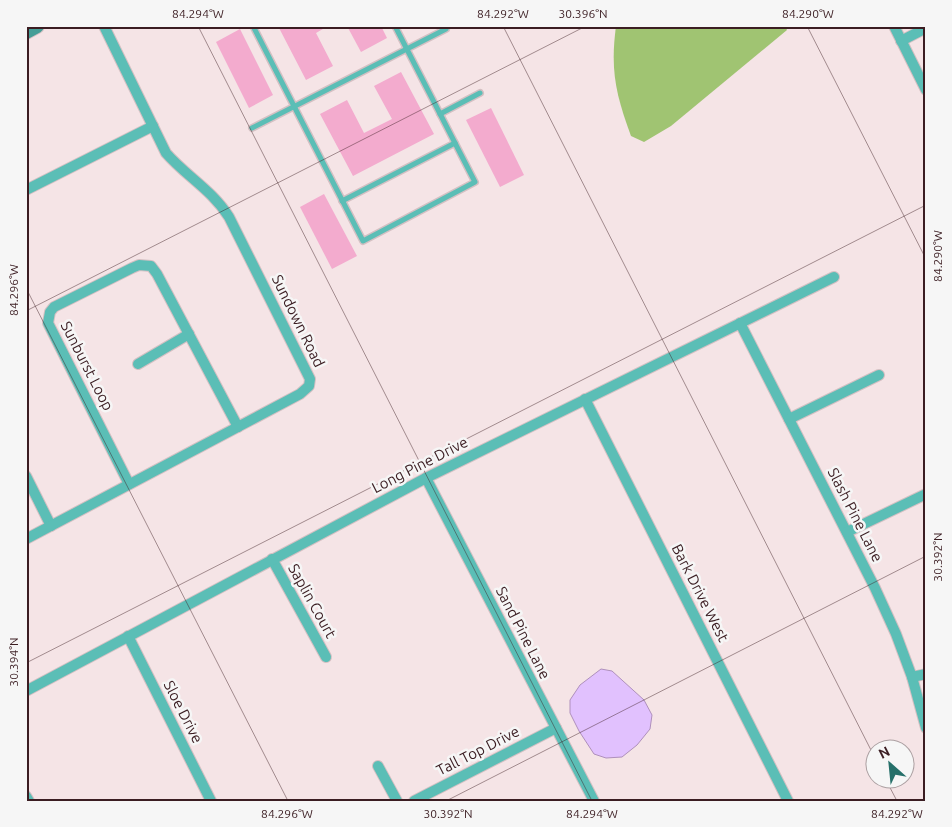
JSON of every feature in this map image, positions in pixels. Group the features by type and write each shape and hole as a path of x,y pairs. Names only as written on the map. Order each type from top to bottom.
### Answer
{"street":[{"path":"26,32 37,26"},
{"name":"Sundown Road","path":"26,539 300,394 309,386 310,379 229,217 209,191 176,165 166,153 104,26"},
{"path":"894,26 926,90"},
{"path":"901,41 926,28"},
{"path":"26,190 153,126"},
{"name":"Sunburst Loop","path":"129,484 48,323 50,312 54,307 132,268 148,265 157,274 238,427"},
{"name":"Long Pine Drive","path":"26,691 426,478 834,277"},
{"name":"Slash Pine Lane","path":"740,324 847,532 896,634 912,677 926,728"},
{"path":"138,364 189,334"},
{"path":"789,419 880,375"},
{"name":"Bark Drive West","path":"585,399 788,801"},
{"path":"26,476 51,526"},
{"name":"Sand Pine Lane","path":"426,478 594,801"},
{"path":"847,532 926,494"},
{"name":"Saplin Court","path":"272,559 326,657"},
{"name":"Sloe Drive","path":"128,636 211,801"},
{"path":"912,677 926,674"},
{"name":"Tall Top Drive","path":"414,801 556,728"},
{"path":"378,766 397,801"},
{"path":"26,796 29,801"}],"lane":[{"path":"253,26 363,241 475,182 395,26"},
{"path":"252,128 446,30"},
{"path":"440,114 480,93"},
{"path":"342,201 455,143"}],"green space":[{"path":"616,26 785,26 787,30 671,126 644,142 631,136 621,108 614,70"}],"shaded area":[{"path":"601,669 612,671 644,700 652,715 650,729 637,745 622,757 606,758 594,754 570,713 570,700 580,685"}],"building":[{"path":"278,26 328,26 316,33 333,66 306,80"},
{"path":"347,26 381,26 387,38 361,52"},
{"path":"240,29 273,95 249,108 216,42"},
{"path":"401,72 434,134 353,176 320,114 347,100 364,133 392,119 374,86"},
{"path":"491,108 524,175 500,187 466,120"},
{"path":"324,194 357,256 332,269 300,207"}]}
